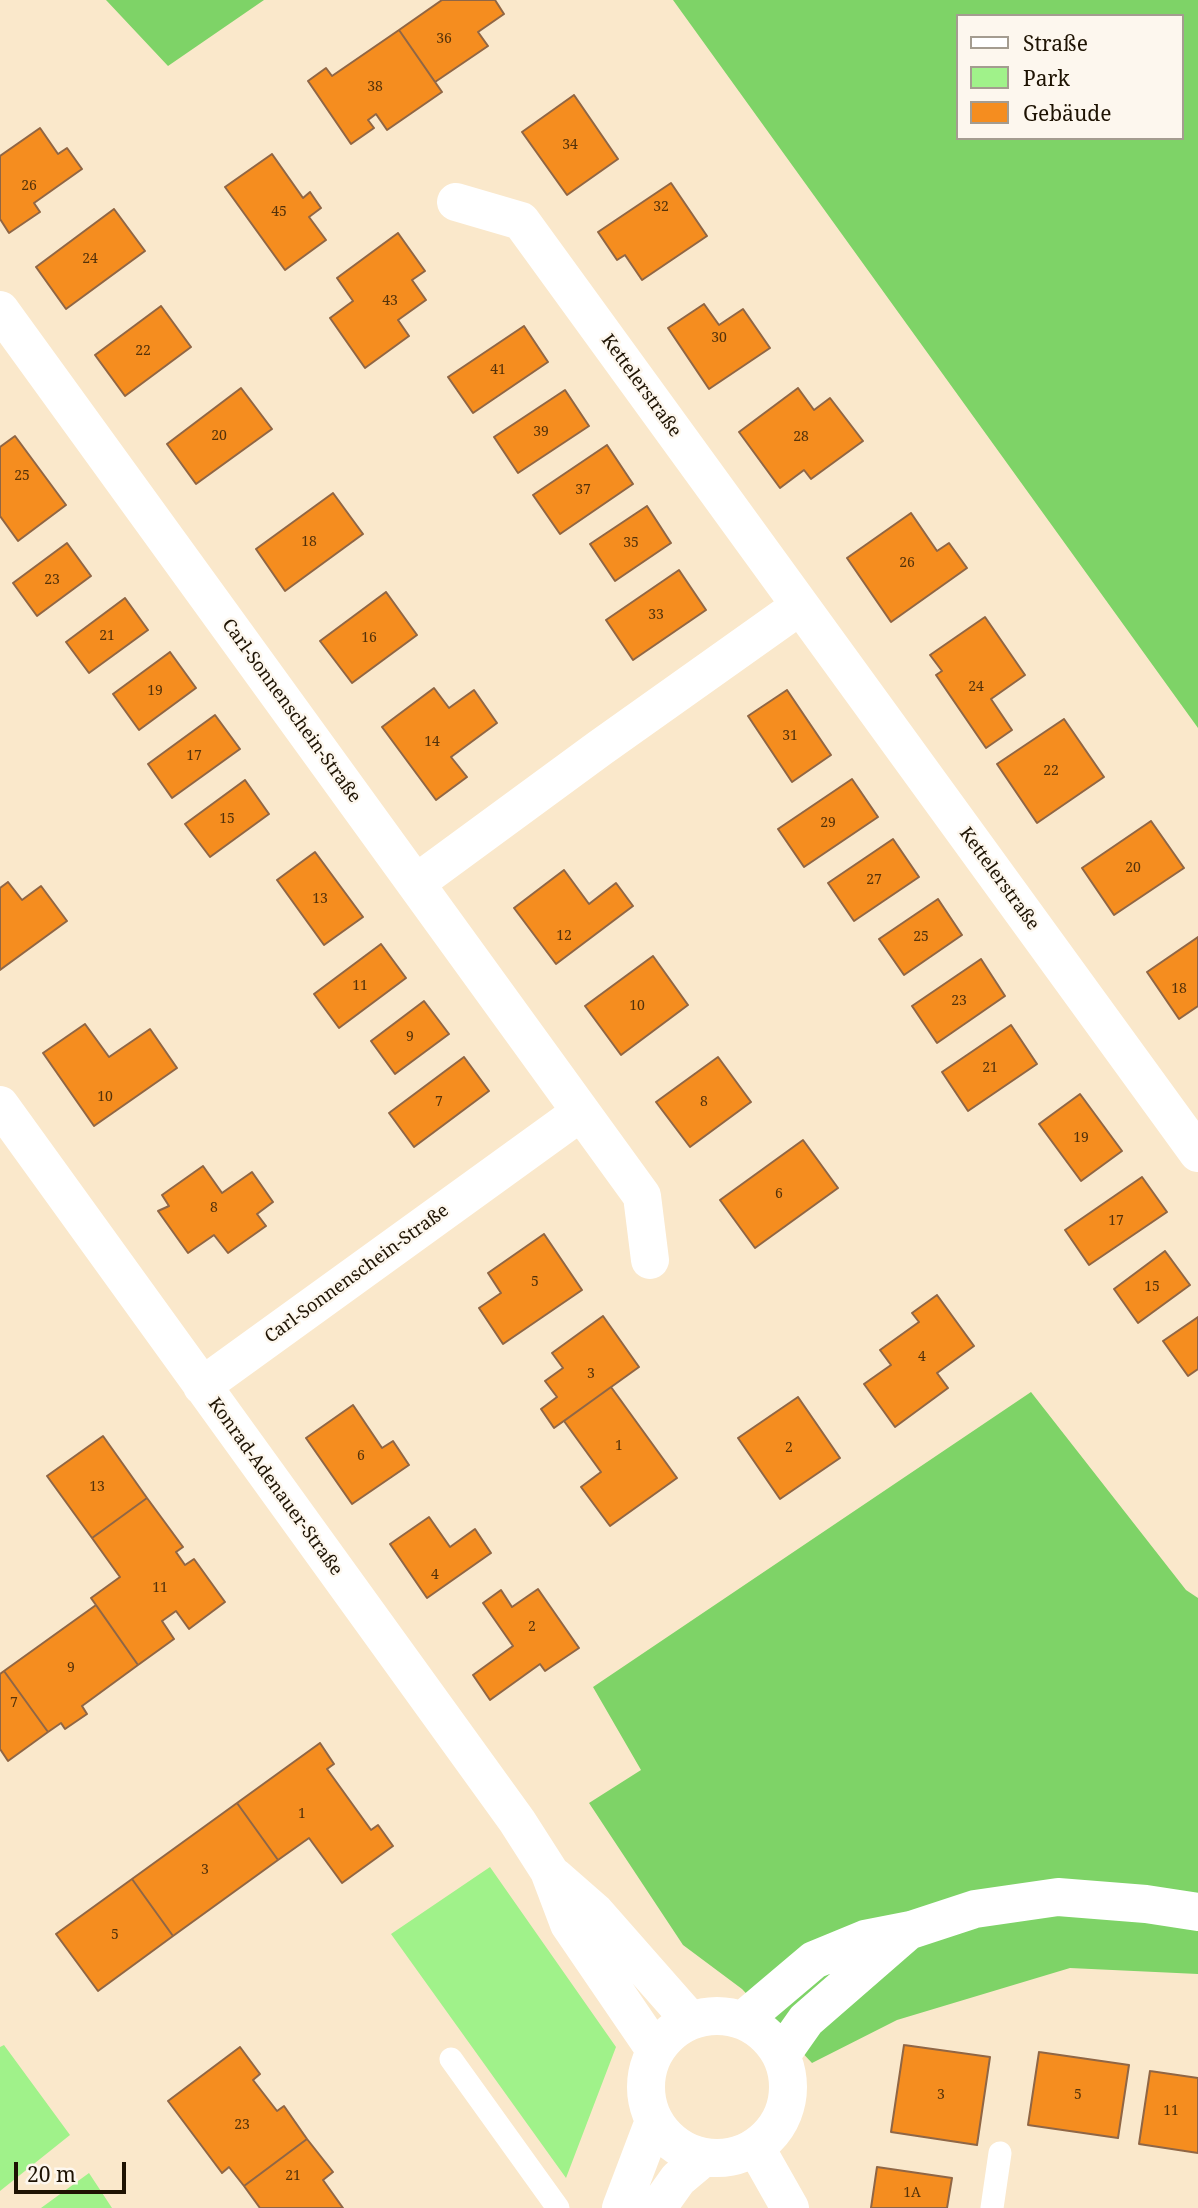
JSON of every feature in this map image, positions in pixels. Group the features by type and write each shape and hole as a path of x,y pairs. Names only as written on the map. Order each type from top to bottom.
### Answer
{"street":[{"name":"Kettelerstraße","path":"456,202 521,221 1198,1153"},
{"name":"Carl-Sonnenschein-Straße","path":"0,310 642,1196 650,1260"},
{"path":"416,883 800,606"},
{"name":"Konrad-Adenauer-Straße","path":"0,1105 517,1821 549,1871 569,1924 655,2050"},
{"name":"Carl-Sonnenschein-Straße","path":"202,1386 581,1112"},
{"name":"Konrad-Adenauer-Straße","path":"549,1871 595,1912 690,2020"},
{"path":"743,2020 814,1960 865,1938 911,1930 975,1909 1058,1897 1146,1904 1198,1912"},
{"path":"782,2054 806,2020 911,1930"},
{"path":"716,2015 743,2020 766,2033 782,2054 790,2088 781,2123 756,2148 731,2158 703,2158 674,2145 654,2121 646,2098 647,2073 655,2050 670,2033 690,2020 716,2015"},
{"path":"621,2208 654,2121"},
{"path":"756,2148 790,2208"},
{"path":"660,2208 678,2179 703,2158"}],"lane":[{"path":"451,2059 558,2208"},
{"path":"992,2208 1000,2153"}],"green space":[{"path":"106,0 264,0 168,66"},
{"path":"673,0 1198,0 1198,728"},
{"path":"1031,1392 1186,1590 1198,1598 1198,1974 1070,1968 897,2020 812,2063 742,1989 683,1945 589,1803 641,1770 593,1687"},
{"path":"490,1867 616,2047 566,2178 391,1934"},
{"path":"4,2045 70,2135 0,2191 0,2047"},
{"path":"89,2173 112,2208 41,2208"}],"building":[{"path":"442,0 495,0 504,14 478,32 488,46 435,82 399,30"},
{"path":"399,30 442,92 387,130 376,114 368,120 374,128 351,144 308,81 326,68 332,76"},
{"path":"574,95 618,159 567,195 522,132"},
{"path":"40,128 58,154 67,148 82,169 34,203 40,212 9,233 0,219 0,156"},
{"path":"272,154 303,198 310,192 321,208 309,217 326,240 285,270 225,187"},
{"path":"671,183 707,236 642,280 625,255 617,260 598,232"},
{"path":"114,209 145,251 66,309 36,267"},
{"path":"398,233 425,271 412,280 426,300 398,320 409,336 365,368 330,318 353,301 337,278"},
{"path":"704,304 719,325 743,309 770,348 709,389 668,328"},
{"path":"161,306 191,347 125,396 95,355"},
{"path":"524,326 548,362 473,413 448,377"},
{"path":"241,388 272,429 196,484 167,444"},
{"path":"798,388 814,410 830,398 863,441 811,479 804,470 780,488 739,432"},
{"path":"565,390 589,426 518,473 494,437"},
{"path":"15,436 66,505 18,541 0,516 0,447"},
{"path":"607,445 633,484 560,534 533,495"},
{"path":"333,493 363,534 285,591 256,549"},
{"path":"647,506 671,543 615,581 590,544"},
{"path":"911,513 937,551 949,543 967,568 891,622 847,558"},
{"path":"67,543 91,576 37,616 13,583"},
{"path":"679,570 706,610 633,660 606,620"},
{"path":"386,592 417,635 352,683 320,641"},
{"path":"125,598 148,630 89,673 66,642"},
{"path":"985,617 1025,675 991,699 1012,730 986,748 936,675 942,671 930,655"},
{"path":"170,652 196,688 139,730 113,694"},
{"path":"434,688 449,708 474,690 497,723 451,757 467,777 436,800 382,727"},
{"path":"787,690 831,755 792,782 748,716"},
{"path":"215,715 240,749 172,798 148,764"},
{"path":"1064,719 1104,777 1037,823 997,764"},
{"path":"852,779 878,817 804,867 778,829"},
{"path":"245,780 269,814 210,857 185,824"},
{"path":"1151,821 1184,868 1114,915 1082,868"},
{"path":"893,839 919,877 854,921 828,883"},
{"path":"315,852 363,917 324,945 277,880"},
{"path":"564,870 589,904 616,883 633,906 556,964 514,908"},
{"path":"8,882 22,900 41,886 67,921 0,970 0,888"},
{"path":"938,899 962,935 904,975 879,939"},
{"path":"1198,937 1198,1006 1179,1019 1147,972"},
{"path":"381,944 406,978 339,1028 314,994"},
{"path":"653,956 688,1005 621,1055 585,1006"},
{"path":"981,959 1005,996 937,1043 912,1006"},
{"path":"424,1001 449,1034 395,1074 371,1041"},
{"path":"85,1024 109,1057 150,1029 177,1068 94,1126 43,1053"},
{"path":"1011,1025 1037,1064 968,1111 942,1072"},
{"path":"464,1057 489,1091 414,1147 389,1113"},
{"path":"718,1057 751,1102 690,1147 656,1102"},
{"path":"1080,1094 1122,1151 1081,1181 1039,1124"},
{"path":"803,1140 838,1188 755,1248 720,1200"},
{"path":"203,1166 222,1193 252,1172 273,1202 257,1214 266,1226 228,1253 214,1235 188,1253 158,1211 169,1206 162,1195"},
{"path":"1142,1177 1167,1212 1089,1265 1065,1230"},
{"path":"544,1234 582,1290 503,1344 479,1308 501,1293 488,1273"},
{"path":"1165,1251 1190,1285 1138,1323 1114,1289"},
{"path":"937,1295 974,1346 937,1373 948,1388 895,1427 864,1384 891,1365 880,1350 919,1322 912,1313"},
{"path":"603,1316 639,1367 554,1428 541,1409 557,1397 545,1381 563,1368 552,1353"},
{"path":"1198,1317 1198,1369 1188,1376 1163,1341"},
{"path":"611,1387 677,1478 610,1526 581,1487 601,1472 564,1421"},
{"path":"798,1397 840,1458 780,1499 738,1438"},
{"path":"353,1405 382,1448 393,1441 409,1465 352,1504 306,1438"},
{"path":"103,1436 147,1498 92,1538 47,1476"},
{"path":"147,1498 183,1547 176,1552 185,1565 194,1559 225,1602 189,1629 176,1611 162,1621 174,1639 138,1665 91,1598 120,1577 92,1538"},
{"path":"429,1517 450,1547 475,1529 491,1553 427,1598 390,1544"},
{"path":"538,1589 579,1648 545,1671 540,1664 490,1700 473,1675 513,1646 483,1603 501,1590 512,1607"},
{"path":"96,1605 138,1665 82,1706 87,1714 65,1729 61,1723 48,1732 4,1671"},
{"path":"4,1671 48,1732 8,1761 0,1749 0,1674"},
{"path":"320,1743 334,1764 327,1769 371,1830 378,1825 393,1846 342,1883 309,1838 278,1860 237,1803"},
{"path":"237,1803 278,1860 173,1936 132,1879"},
{"path":"132,1879 173,1936 98,1991 56,1934"},
{"path":"904,2045 990,2057 977,2145 891,2132"},
{"path":"240,2047 260,2074 253,2080 277,2111 284,2106 307,2139 244,2186 229,2167 222,2173 168,2101"},
{"path":"1039,2052 1129,2065 1118,2138 1028,2125"},
{"path":"1150,2071 1198,2078 1198,2153 1139,2144"},
{"path":"307,2139 333,2172 323,2180 343,2208 260,2208 244,2186"},
{"path":"877,2167 952,2178 947,2208 871,2208"}]}
